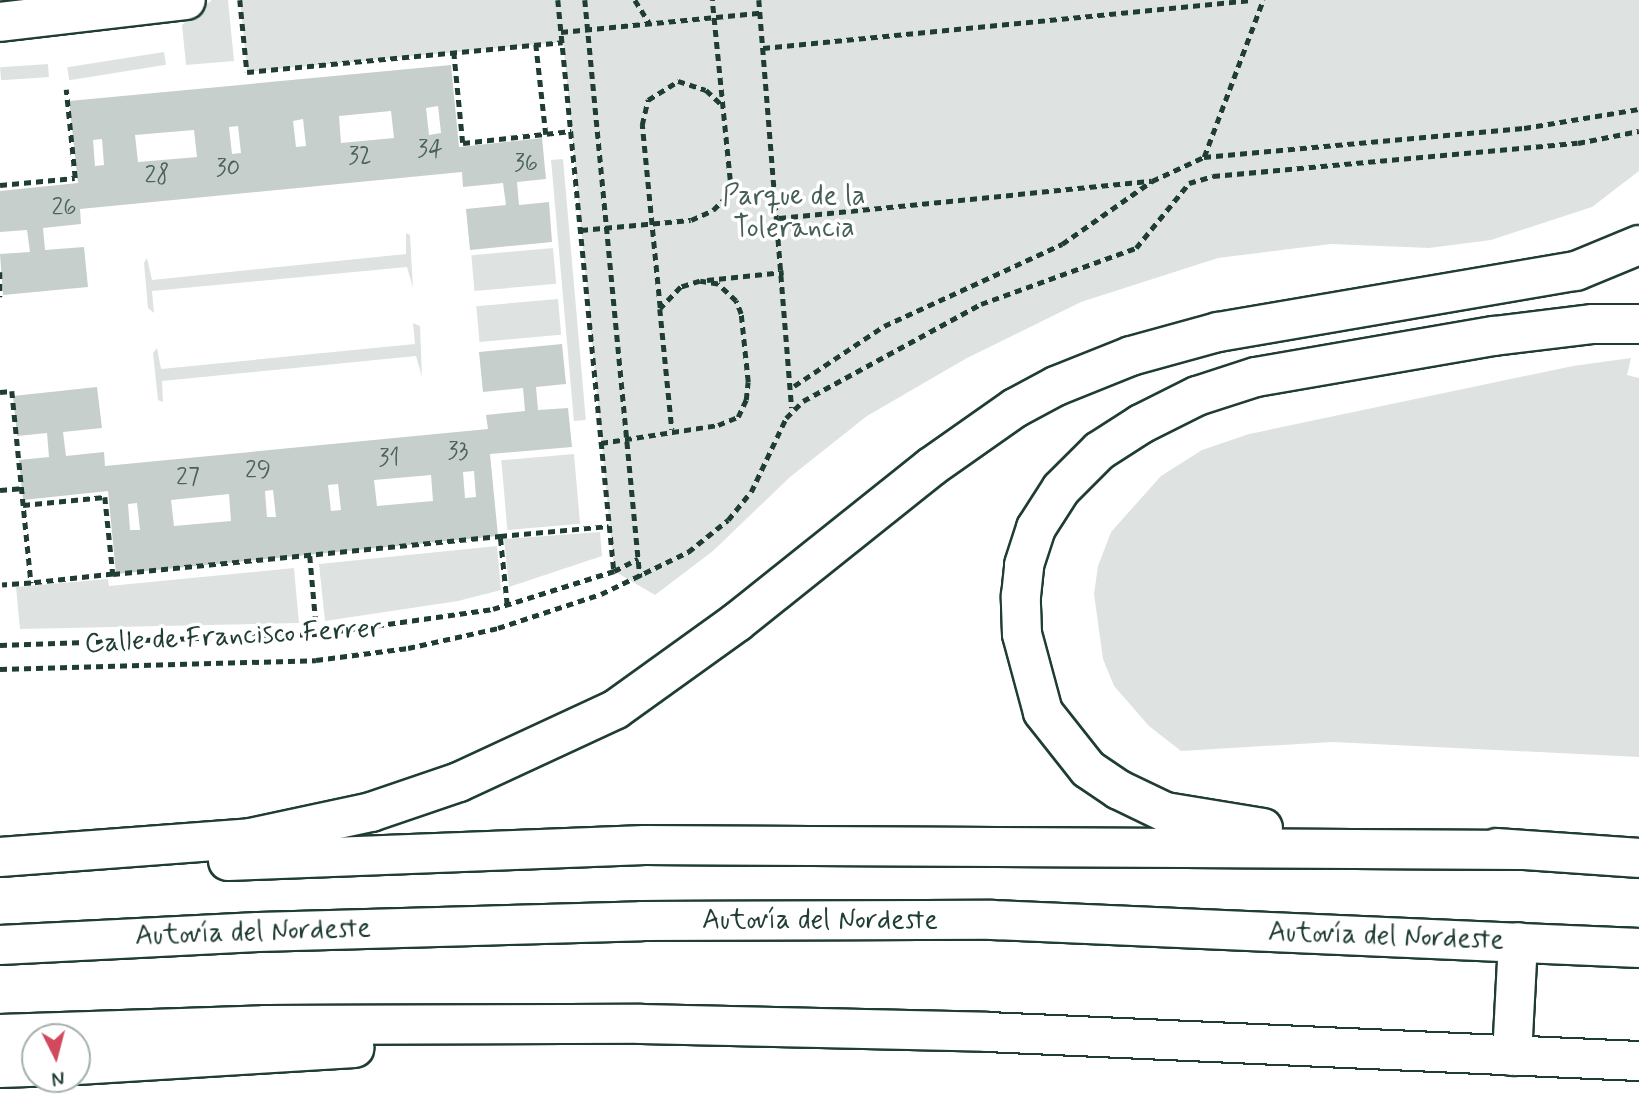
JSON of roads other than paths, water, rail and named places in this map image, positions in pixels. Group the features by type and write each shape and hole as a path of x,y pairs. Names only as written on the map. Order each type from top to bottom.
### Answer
{"main road":[{"path":"0,22 186,0"},
{"path":"0,858 250,838 371,812 459,782 616,709 737,622 931,467 1016,408 1056,386 1131,356 1218,332 1576,271 1639,245"},
{"path":"1639,324 1593,324 1494,336 1256,377 1197,396 1098,451 1061,489 1036,528 1024,565 1022,634 1043,712 1088,769 1119,790 1166,812 1230,825 1639,858"},
{"path":"0,871 645,845 1521,850"},
{"name":"Autovía del Nordeste","path":"0,945 642,921 992,920 1639,948"},
{"path":"0,935 56,941"},
{"path":"1512,1056 1518,942"},
{"path":"91,1064 264,1055 641,1024"},
{"path":"0,1034 252,1026 641,1024 987,1032 1639,1061"},
{"path":"0,1068 21,1067"}],"park label":[{"name":"Parque de la Tolerancia","path":"794,213"}]}
